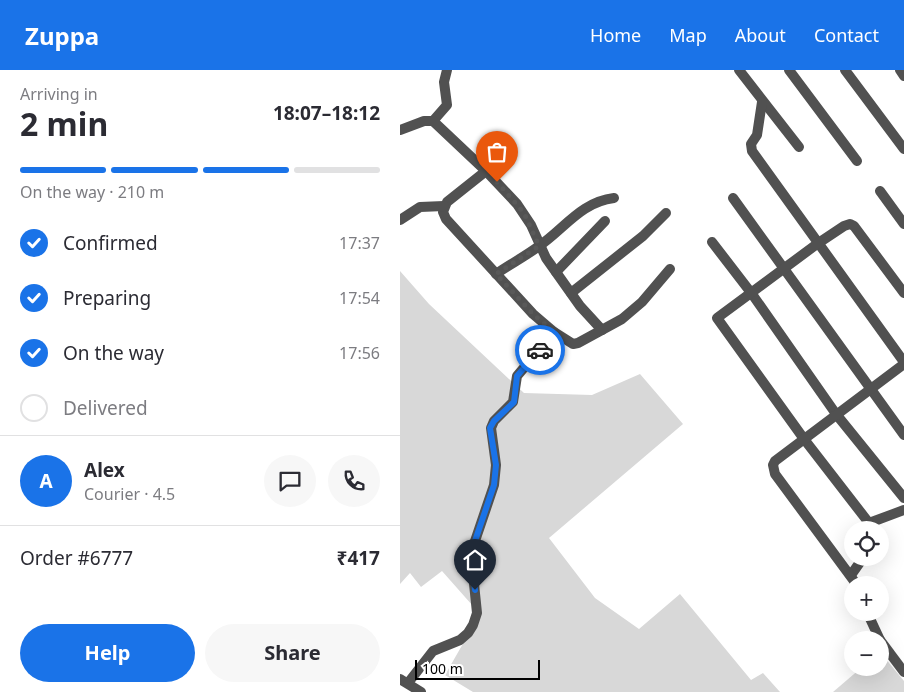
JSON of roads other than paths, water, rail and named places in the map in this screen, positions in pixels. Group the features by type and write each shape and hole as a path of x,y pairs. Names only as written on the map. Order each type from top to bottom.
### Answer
{"street":[{"path":"433,121 447,105 444,85 447,70"},
{"path":"739,70 762,102 799,147"},
{"path":"789,70 856,161"},
{"path":"845,70 902,144"},
{"path":"900,70 904,76"},
{"path":"762,102 757,135 751,144 752,151 904,363 774,461 774,470 851,576 858,566"},
{"path":"400,130 424,121 433,121 486,171 524,213 539,246 556,272 580,306 602,330"},
{"path":"400,220 420,207 444,206 486,171"},
{"path":"880,191 904,224"},
{"path":"496,274 539,246 582,209 590,204 614,198"},
{"path":"733,198 904,436"},
{"path":"444,206 443,212 446,219 533,314 554,332 573,344 622,319 642,302 670,269"},
{"path":"571,293 643,236 666,213"},
{"path":"556,272 606,221"},
{"path":"865,521 717,318 818,244 850,224 854,226 904,294"},
{"path":"712,242 752,294 836,414 904,498"},
{"path":"421,692 404,681 433,651 460,640 468,633 477,613 472,564 473,547 494,485 496,465 490,428 494,421 514,402 517,376 554,332"},
{"path":"880,521 904,510"},
{"path":"889,652 904,672"}]}
